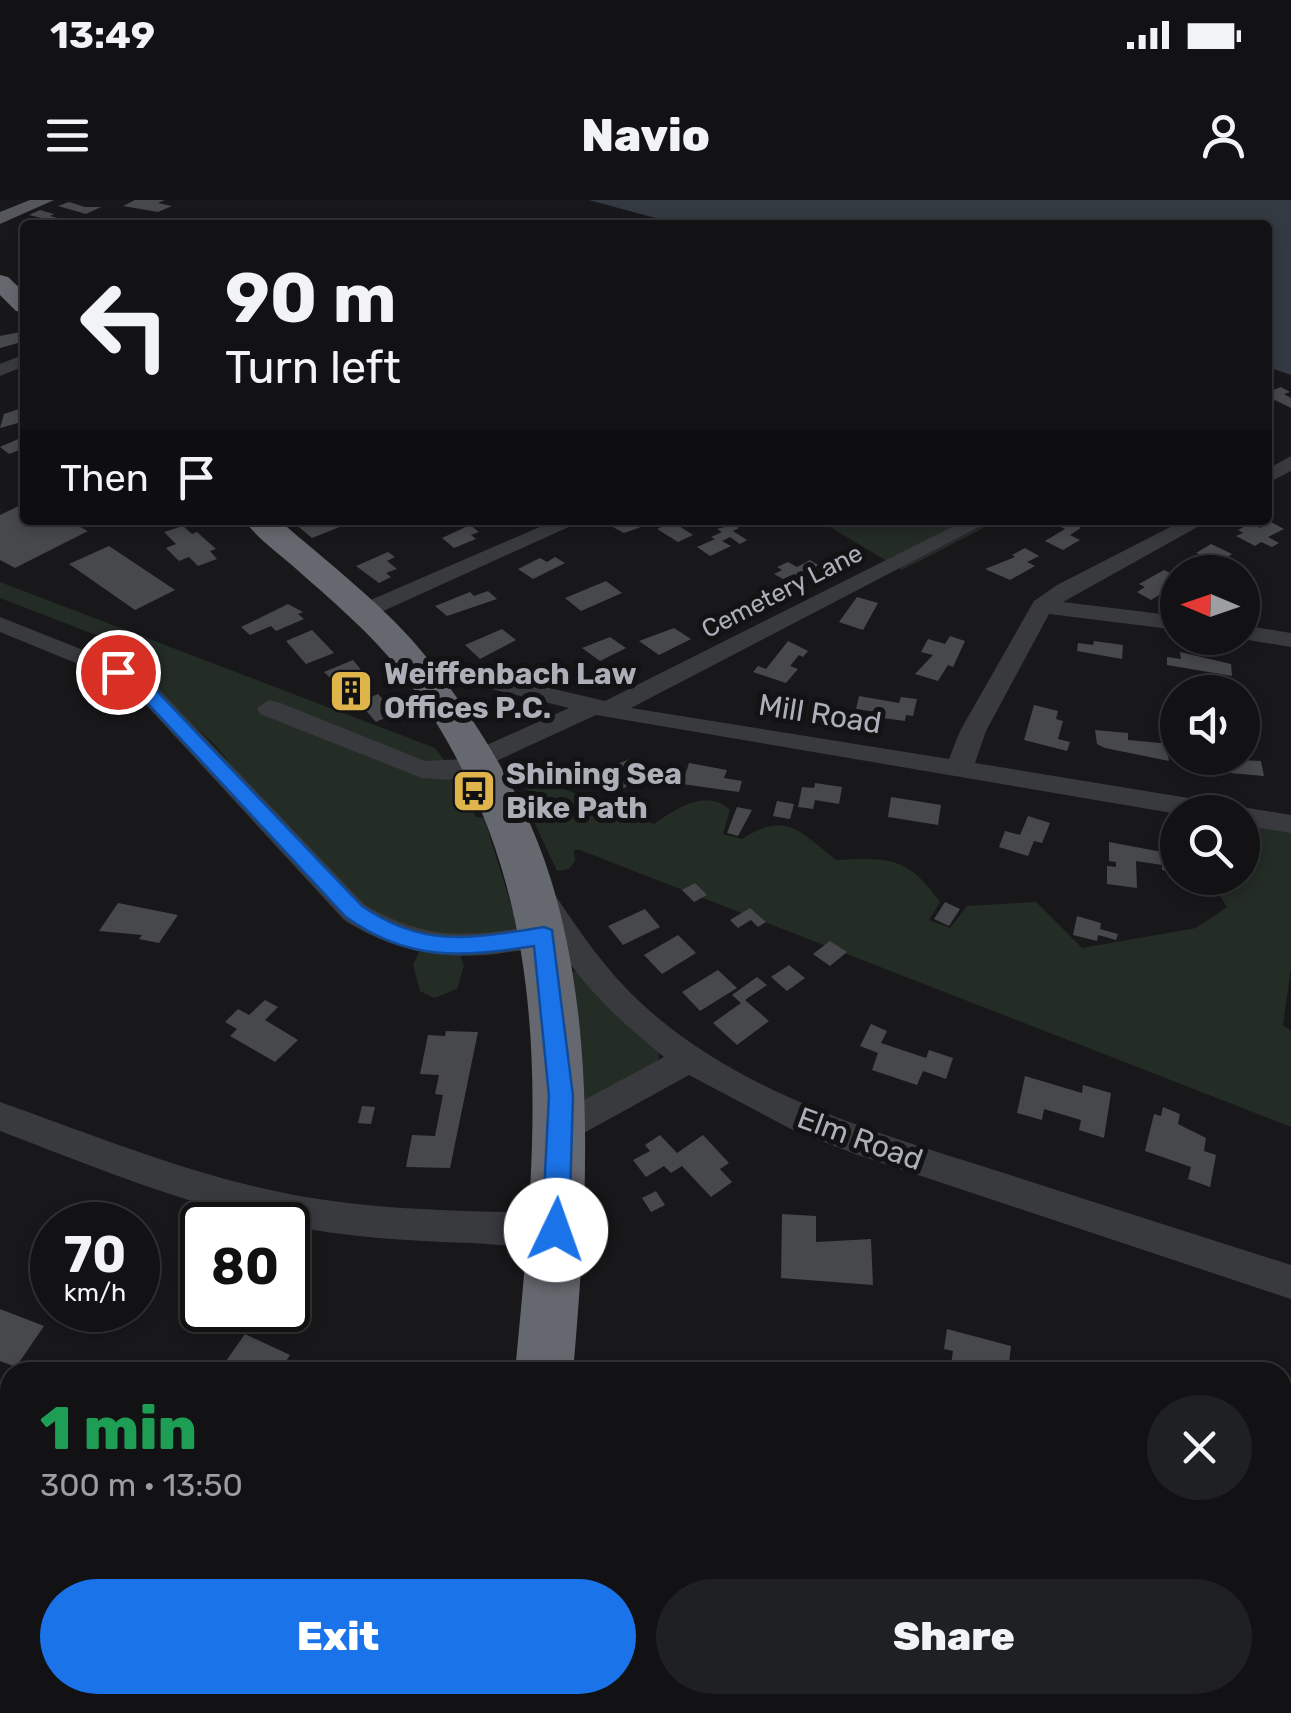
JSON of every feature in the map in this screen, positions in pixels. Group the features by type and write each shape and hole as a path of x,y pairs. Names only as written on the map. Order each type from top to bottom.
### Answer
{"highway":[{"path":"265,525 413,663 458,724 486,776 521,858 544,936 559,1057 556,1230 545,1362"}],"main road":[{"path":"0,219 45,200"}],"street":[{"path":"360,612 562,525"},
{"name":"Cemetery Lane","path":"269,708 422,769 486,776 600,709 972,525"},
{"path":"962,770 962,755 973,731 1042,606 1064,590 1190,525"},
{"path":"1042,606 1160,621"},
{"path":"0,624 118,672 146,690 354,912 378,929 428,946 471,947 544,936"},
{"path":"1260,635 1291,640"},
{"name":"Mill Road","path":"413,663 600,709 1160,802"},
{"path":"1260,819 1291,824"},
{"name":"Elm Road","path":"521,858 555,920 592,970 689,1059 745,1095 848,1138 1291,1282"},
{"path":"560,1129 689,1059"},
{"path":"0,1116 236,1197 318,1215 428,1227 556,1230"}],"shaded area":[{"path":"589,200 1291,200 1291,375 1272,368 1272,220 663,220"},
{"path":"826,525 989,525 902,570"},
{"path":"0,582 435,748 459,780 469,783 480,808 472,810 476,817 484,818 518,927 515,931 457,939 379,922 260,801 216,746 143,679 154,674 152,670 114,642 0,598"},
{"path":"509,764 523,764 525,774 654,824 692,803 712,801 730,810 723,834 742,839 757,830 782,826 802,833 836,860 896,863 918,876 940,902 929,920 950,928 967,906 1036,902 1082,948 1196,928 1227,907 1219,895 1260,895 1260,827 1291,832 1291,968 1283,1025 1291,1031 1291,1127 580,850 574,850 575,861 569,869 557,871 530,813 538,808 534,794 517,784"},
{"path":"419,952 460,955 464,966 457,989 434,998 420,991 413,965"},
{"path":"577,971 660,1049 658,1063 591,1101 581,1100 571,972"}],"building":[{"path":"135,200 165,200 158,203 172,206 158,212 123,206"},
{"path":"69,202 101,207 86,214 58,206"},
{"path":"40,210 64,220 49,220 29,215"},
{"path":"20,332 20,342 0,348 0,336"},
{"path":"1281,387 1290,392 1284,394 1291,398 1291,408 1275,400 1272,403 1272,390"},
{"path":"20,409 20,422 0,428 4,414"},
{"path":"20,438 20,450 9,454 0,447"},
{"path":"20,505 20,525 76,525 88,531 15,568 0,560 0,515"},
{"path":"1272,523 1284,529 1268,537 1279,543 1272,547 1261,542 1255,546 1236,536 1247,525 1260,528"},
{"path":"296,525 345,525 312,538"},
{"path":"470,525 479,532 471,535 476,539 454,548 442,538"},
{"path":"609,525 647,525 624,533"},
{"path":"678,525 693,535 678,542 657,529"},
{"path":"733,525 739,528 733,531 747,540 740,544 730,537 722,541 731,546 710,556 697,547 715,539 711,537 722,532 717,529"},
{"path":"183,526 192,534 197,532 216,549 210,551 217,559 198,566 189,557 179,561 166,548 176,544 164,532"},
{"path":"1059,526 1081,528 1070,535 1080,540 1063,550 1045,541 1065,529"},
{"path":"1211,544 1232,554 1201,555 1196,553"},
{"path":"109,546 175,590 135,610 69,564"},
{"path":"1025,548 1039,556 1027,562 1035,566 1010,580 985,569 1015,557 1012,555"},
{"path":"388,552 395,557 387,561 397,569 386,573 391,577 379,583 356,566"},
{"path":"555,557 565,563 533,579 518,569 540,558 547,562"},
{"path":"810,560 818,565 801,578 794,574 783,579 774,574 782,570 777,567 788,562 797,567"},
{"path":"1160,572 1160,594 1151,600 1137,592 1145,587 1139,584"},
{"path":"606,581 622,593 581,611 565,598"},
{"path":"488,591 497,599 447,616 435,606 470,592 474,596"},
{"path":"857,597 878,603 863,630 839,622"},
{"path":"288,604 303,612 298,614 304,619 276,631 271,626 250,635 241,627"},
{"path":"674,628 691,639 659,655 639,641"},
{"path":"502,629 516,640 480,659 465,645"},
{"path":"312,630 334,653 306,664 286,641"},
{"path":"950,636 965,641 953,667 948,665 938,681 915,674 933,655 921,652 928,639 945,644"},
{"path":"610,637 626,648 600,661 582,648"},
{"path":"788,641 808,651 790,666 798,669 786,683 753,672 758,666 766,669"},
{"path":"1094,641 1123,645 1122,659 1077,651 1078,643 1093,645"},
{"path":"1180,655 1193,655 1231,664 1232,675 1167,665 1167,657 1181,659"},
{"name":"Weiffenbach Law Offices P.C.","path":"353,660 371,682 356,688 366,699 378,694 391,708 384,711 389,716 376,722 361,705 344,712 331,697 345,692 324,672"},
{"path":"859,696 899,703 901,697 917,699 913,716 906,715 905,721 875,717 876,712 856,709"},
{"path":"1034,705 1058,711 1056,719 1063,721 1058,739 1070,742 1067,751 1024,740"},
{"path":"1095,730 1128,733 1128,740 1160,743 1160,759 1105,748 1097,744"},
{"path":"630,759 621,774 633,776 629,785 593,785 596,772"},
{"path":"689,763 727,770 724,778 742,781 739,792 682,784"},
{"path":"815,783 842,787 839,804 815,800 813,809 798,807 802,787 814,788"},
{"path":"891,797 941,805 938,825 888,817"},
{"path":"777,801 794,804 790,819 773,816"},
{"path":"737,807 752,810 738,836 727,833"},
{"path":"1028,816 1050,823 1042,843 1034,841 1028,856 999,847 1005,831 1020,835"},
{"path":"1109,842 1160,852 1160,865 1136,861 1137,888 1107,884 1107,866 1116,867 1116,862 1109,861"},
{"path":"695,883 707,895 694,902 682,890"},
{"path":"945,902 960,909 949,926 934,919"},
{"path":"118,903 178,915 159,943 139,939 142,935 99,931"},
{"path":"750,908 766,922 758,927 751,920 738,928 730,920"},
{"path":"645,909 660,927 623,945 608,926"},
{"path":"1077,916 1101,923 1100,929 1118,934 1116,940 1098,935 1097,941 1073,935"},
{"path":"678,935 696,953 662,974 644,955"},
{"path":"830,941 847,952 830,966 813,954"},
{"path":"789,965 805,978 787,991 771,977"},
{"path":"718,970 737,988 700,1011 682,992"},
{"path":"757,977 767,985 745,1000 769,1021 737,1045 713,1023 741,1003 732,995"},
{"path":"265,1000 278,1007 265,1020 298,1040 275,1062 230,1036 237,1029 225,1022 238,1009 249,1015"},
{"path":"871,1024 887,1031 881,1043 926,1058 929,1050 953,1058 946,1079 923,1071 917,1085 872,1070 878,1053 860,1046"},
{"path":"446,1031 478,1032 450,1168 406,1167 412,1135 435,1136 443,1095 435,1094 439,1075 420,1074 428,1035 445,1036"},
{"path":"1025,1076 1082,1093 1083,1085 1111,1093 1104,1138 1079,1130 1081,1120 1044,1109 1042,1120 1017,1113"},
{"path":"362,1106 375,1107 371,1124 358,1123"},
{"path":"1163,1107 1180,1114 1178,1124 1206,1138 1204,1151 1216,1155 1210,1187 1188,1179 1191,1167 1145,1151 1154,1114 1161,1116"},
{"path":"660,1135 677,1153 703,1135 729,1163 720,1169 732,1182 711,1197 682,1166 671,1173 664,1166 646,1177 633,1160 650,1151 645,1145"},
{"path":"656,1191 665,1205 651,1212 642,1198"},
{"path":"782,1214 816,1216 816,1242 871,1239 873,1285 781,1278"},
{"path":"0,1309 30,1321 30,1332 40,1332 19,1362 3,1362"},
{"path":"947,1329 1011,1346 1009,1362 951,1362 953,1351 944,1349"},
{"path":"245,1334 290,1355 285,1362 225,1362"}],"place":[{"name":"Weiffenbach Law Offices P.C.","path":"351,691"},
{"name":"Shining Sea Bike Path","path":"474,791"}],"route":[{"path":"118,672 146,690 354,912 378,929 428,946 471,947 544,936 561,1096 556,1230"}]}
